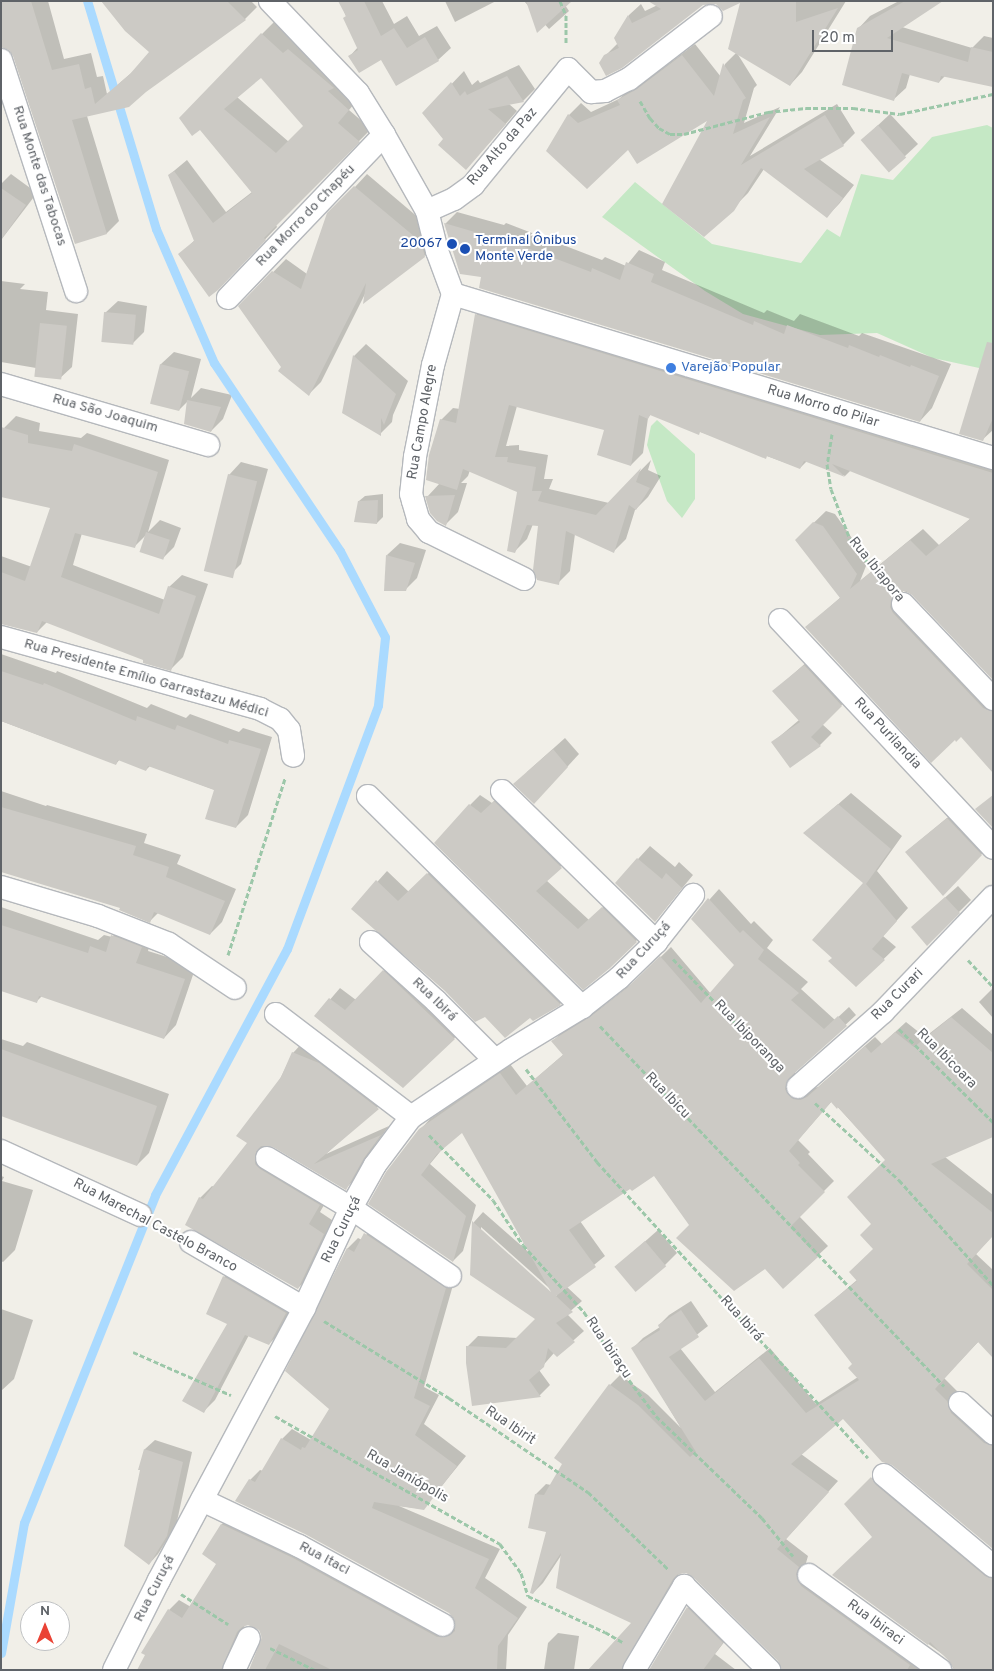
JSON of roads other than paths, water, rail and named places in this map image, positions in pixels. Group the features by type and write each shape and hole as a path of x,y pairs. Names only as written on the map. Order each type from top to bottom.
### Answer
{"street":[{"path":"270,1 358,93 427,211 435,236 437,251 453,294"},
{"name":"Rua Alto da Paz","path":"427,211 454,199 473,185 568,70 591,92 605,91 629,79 711,16"},
{"name":"Rua Monte das Tabocas","path":"1,60 76,291"},
{"name":"Rua Morro do Chapéu","path":"228,298 384,135"},
{"name":"Rua Morro do Pilar","path":"453,294 993,458"},
{"name":"Rua Campo Alegre","path":"453,294 433,365 415,457 411,494 418,519 429,532 524,579"},
{"name":"Rua São Joaquim","path":"1,384 208,445"},
{"name":"Rua Ibiapora","path":"903,604 993,700"},
{"name":"Rua Purilandia","path":"780,620 993,848"},
{"name":"Rua Presidente Emílio Garrastazu Médici","path":"1,637 260,709 280,719 289,730 292,756"},
{"path":"502,791 656,942"},
{"path":"368,796 582,1008"},
{"path":"1,887 98,916 169,944 228,982"},
{"name":"Rua Curuçá","path":"114,1670 304,1308 351,1208 376,1165 411,1117 503,1055 582,1008 619,978 656,942 693,894"},
{"name":"Rua Curari","path":"798,1087 882,1012 951,943 993,897"},
{"name":"Rua Ibirá","path":"371,942 436,1001 503,1055"},
{"path":"276,1014 411,1117"},
{"name":"Rua Marechal Castelo Branco","path":"1,1151 140,1215"},
{"path":"267,1158 351,1208 450,1276"},
{"name":"Rua Marechal Castelo Branco","path":"191,1242 304,1308"},
{"path":"960,1403 993,1433"},
{"path":"884,1475 993,1566"},
{"name":"Rua Itaci","path":"202,1500 299,1546 443,1625"},
{"name":"Rua Ibiraci","path":"810,1575 940,1670"},
{"path":"637,1662 684,1586 769,1670"},
{"path":"234,1670 249,1638"}],"waterway":[{"path":"1,1653 24,1523 155,1195 287,949 378,705 385,637 340,551 214,363 156,229 87,1"}],"place":[{"name":"20067","path":"452,244"},
{"name":"Terminal Ônibus Monte Verde","path":"465,249"},
{"name":"Varejão Popular","path":"671,368"}]}
